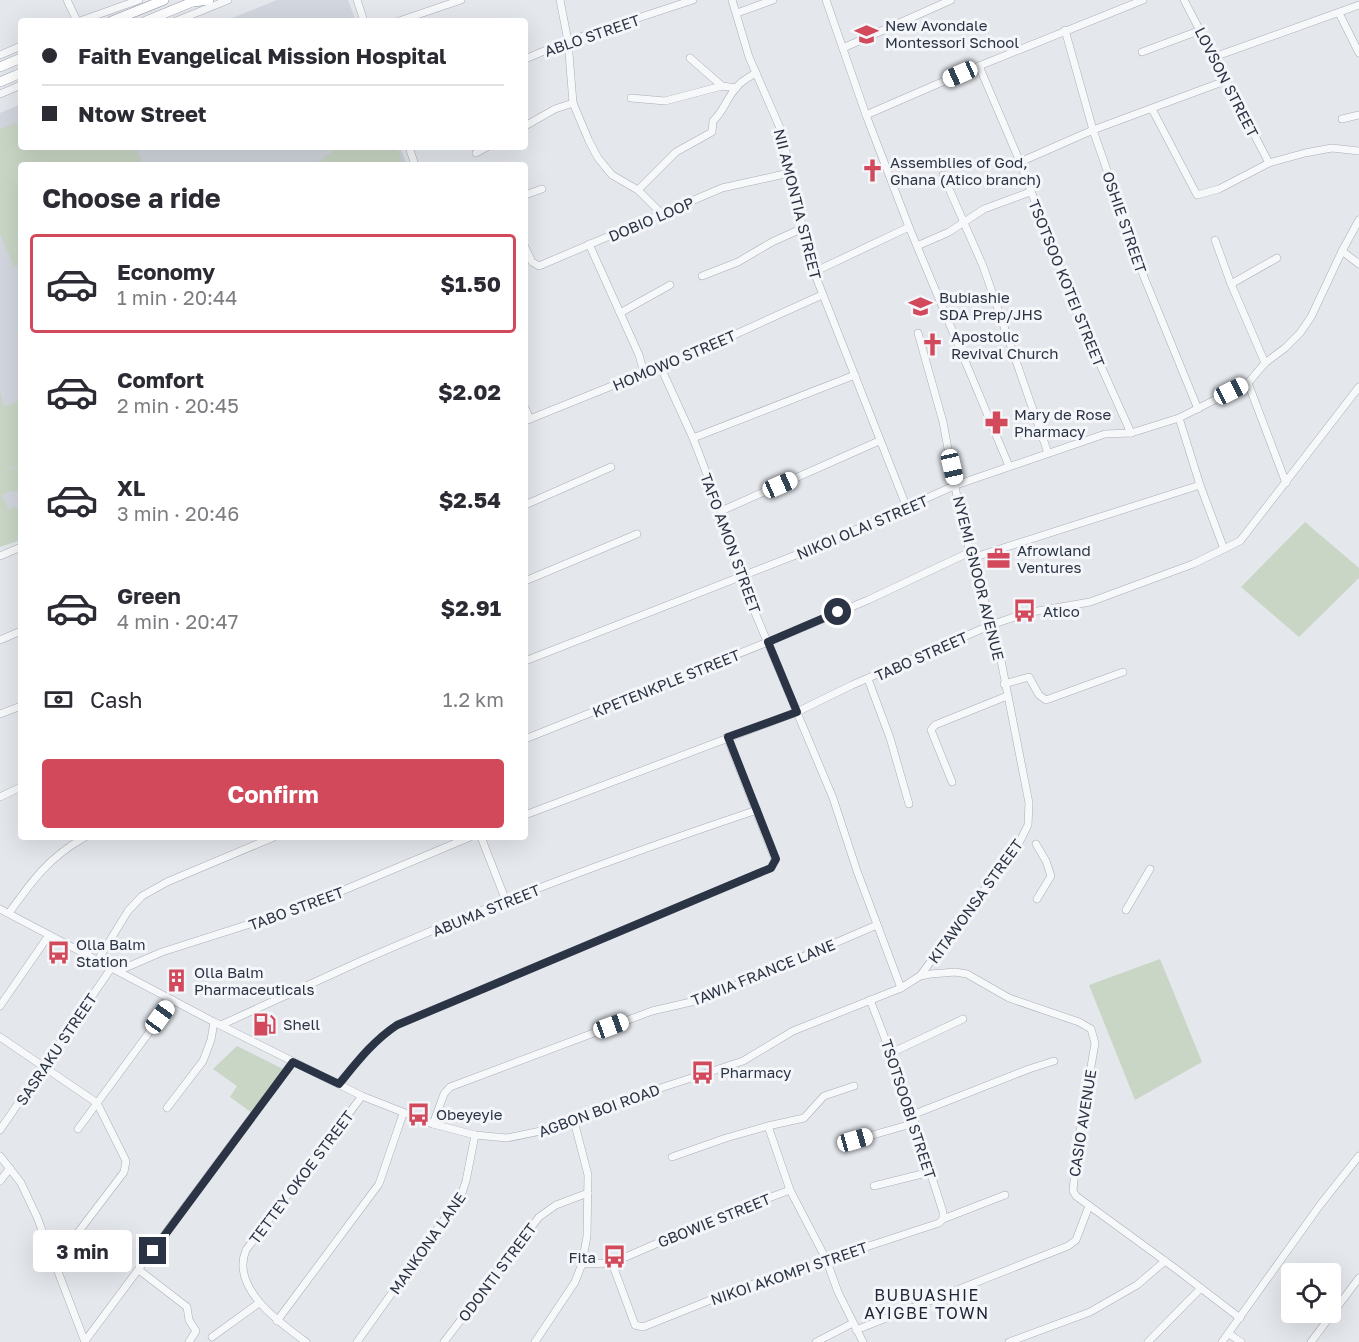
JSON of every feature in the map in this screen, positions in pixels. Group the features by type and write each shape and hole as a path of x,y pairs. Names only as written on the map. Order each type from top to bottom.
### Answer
{"highway":[{"path":"119,18 164,0"},
{"path":"153,18 194,1 209,0"},
{"path":"0,67 18,59"},
{"path":"0,82 18,74"}],"street":[{"path":"67,0 76,18"},
{"path":"87,18 138,0"},
{"path":"183,18 228,0"},
{"path":"357,0 363,18"},
{"path":"408,18 460,0"},
{"path":"560,0 568,41 573,103 589,141 598,158 612,175 638,190 663,215"},
{"name":"ABLO STREET","path":"528,57 568,41 693,0"},
{"name":"NII AMONTIA STREET","path":"732,0 749,57 784,137 789,173 814,272 907,508"},
{"path":"737,13 773,0"},
{"path":"826,0 866,116 909,227 1009,466"},
{"path":"843,48 951,0"},
{"path":"866,116 979,66 1143,0"},
{"name":"LOVSON STREET","path":"1184,0 1269,163"},
{"path":"1214,57 1359,5"},
{"path":"1339,13 1359,53"},
{"name":"OSHIE STREET","path":"1065,30 1093,130 1144,277 1198,409"},
{"path":"1142,52 1201,30"},
{"path":"0,55 18,47"},
{"path":"690,58 722,86"},
{"name":"TSOTSOO KOTEI STREET","path":"979,66 1020,162 1077,313 1131,433"},
{"path":"638,190 676,152 712,132 713,121 721,114 736,88 756,73"},
{"path":"1020,162 1093,130 1225,81"},
{"path":"0,94 18,86"},
{"path":"631,98 665,101 722,86 736,88"},
{"path":"528,124 555,109 573,103"},
{"path":"1152,109 1197,195 1219,189 1269,163 1318,149 1359,151"},
{"path":"1342,119 1359,115"},
{"path":"476,153 482,150"},
{"name":"DOBIO LOOP","path":"528,253 532,262 539,266 722,188 789,173"},
{"path":"943,175 982,267 1048,453"},
{"path":"528,194 542,189"},
{"path":"917,246 949,232 984,209 1030,192"},
{"name":"NIKOI OLAI STREET","path":"528,659 824,544 956,485 1105,434 1131,433 1179,418 1248,383 1265,363 1300,333 1311,317 1342,250 1359,220"},
{"path":"814,272 909,227"},
{"path":"702,276 738,262 768,244 803,228"},
{"path":"1215,240 1265,363"},
{"path":"589,244 639,355 644,373"},
{"path":"1342,250 1359,264"},
{"path":"1231,284 1278,258"},
{"path":"620,313 670,285"},
{"name":"HOMOWO STREET","path":"528,420 661,368 822,295"},
{"name":"NYEMI GNOOR AVENUE","path":"918,333 941,412 961,518 999,648 1004,684 1029,803 1028,825"},
{"name":"TAFO AMON STREET","path":"661,368 693,438 721,511 740,577 833,798 901,988"},
{"path":"693,438 855,375"},
{"path":"1248,383 1286,483"},
{"name":"TABO STREET","path":"528,814 797,712 991,625 1026,613 1090,602 1193,564 1240,541 1359,387"},
{"path":"1179,418 1200,485 1224,549"},
{"path":"721,511 879,441"},
{"path":"528,504 611,467"},
{"name":"KPETENKPLE STREET","path":"528,738 768,642 971,555 1200,485"},
{"path":"528,580 637,534"},
{"path":"0,556 18,548"},
{"path":"0,640 18,632"},
{"path":"1004,684 1029,677 1039,695 1046,700 1123,672"},
{"path":"868,679 890,738 909,804"},
{"path":"952,782 931,730 935,725 1007,696"},
{"path":"0,714 18,707"},
{"path":"339,1084 367,1049 397,1025 768,870 774,865 776,859 728,737"},
{"path":"0,798 18,789"},
{"name":"ABUMA STREET","path":"217,1024 506,901 647,847 757,810"},
{"name":"KITAWONSA STREET","path":"920,976 1019,843 1028,825"},
{"path":"9,913 45,866 66,848 80,840"},
{"path":"98,960 128,911 142,897 167,882 267,840"},
{"name":"TABO STREET","path":"113,968 306,906 463,840"},
{"path":"482,840 506,901"},
{"path":"1036,844 1052,876 1037,899"},
{"path":"1126,910 1150,869"},
{"name":"AGBON BOI ROAD","path":"0,909 217,1024 362,1096 432,1124 474,1135 507,1138 561,1126 642,1094 727,1067 742,1061 793,1031 901,988 920,976"},
{"name":"TAWIA FRANCE LANE","path":"432,1124 444,1095 450,1087 652,1011 704,999 877,925"},
{"path":"0,1006 49,935"},
{"name":"SASRAKU STREET","path":"0,1130 113,968"},
{"name":"CASIO AVENUE","path":"920,976 955,972 967,975 1009,998 1079,1022 1091,1029 1095,1043 1073,1182 1076,1196 1240,1318"},
{"path":"78,1129 173,1000"},
{"name":"TSOTSOOBI STREET","path":"870,1000 915,1123 943,1212 942,1219"},
{"path":"891,1053 963,1019"},
{"path":"167,1108 203,1061 217,1024"},
{"path":"0,1037 97,1103 126,1161 124,1172 54,1264"},
{"path":"912,1115 1054,1061"},
{"path":"85,1342 293,1062"},
{"path":"672,1157 768,1126 804,1118 824,1096 854,1086"},
{"name":"TETTEY OKOE STREET","path":"306,1342 277,1321 259,1303 242,1269 242,1259 246,1250 362,1096"},
{"path":"277,1321 379,1184 403,1114"},
{"path":"535,1342 570,1291 582,1264 587,1236 588,1175 574,1121"},
{"path":"855,1140 915,1123"},
{"path":"768,1126 790,1190"},
{"name":"MANKONA LANE","path":"357,1342 461,1196 474,1135"},
{"path":"0,1156 21,1183 37,1217 85,1342"},
{"path":"1222,1342 1320,1205 1359,1156"},
{"path":"0,1181 10,1168"},
{"path":"874,1186 930,1172"},
{"name":"GBOWIE STREET","path":"582,1264 612,1263 712,1219 790,1190 826,1258 863,1342"},
{"name":"ODONTI STREET","path":"444,1342 539,1217 555,1204 588,1194"},
{"name":"NIKOI AKOMPI STREET","path":"612,1263 635,1325 643,1327 738,1289 826,1258 939,1223 942,1219 1005,1194"},
{"path":"816,1342 1068,1246 1076,1240 1089,1206"},
{"path":"1009,1342 1090,1312 1137,1285 1165,1261"},
{"path":"139,1270 187,1306 189,1320 196,1331 189,1342"},
{"path":"1311,1342 1359,1278"},
{"path":"1148,1342 1201,1288"},
{"path":"212,1337 259,1303"},
{"path":"1228,1334 1240,1342"}],"shaded area":[{"path":"277,0 348,0 355,18 232,18"},
{"path":"18,105 18,150 401,150 406,162 18,162 18,538 0,546 0,113"}],"green space":[{"path":"18,122 18,150 137,150 142,162 18,162 18,266 14,267 0,233 0,129"},
{"path":"332,150 398,150 402,162 319,162 325,156 332,154"},
{"path":"0,389 4,407 18,401 18,466 1,472 18,468 18,492 10,491 2,495 9,510 18,506 18,541 0,547"},
{"path":"1305,522 1359,568 1359,578 1299,637 1241,587"},
{"path":"1160,959 1202,1062 1135,1100 1089,985"},
{"path":"237,1046 283,1069 252,1113 230,1097 237,1086 213,1069"}],"place":[{"name":"New Avondale Montessori School","path":"867,34"},
{"name":"Assemblies of God, Ghana (Atico branch)","path":"872,171"},
{"name":"Bubiashie SDA Prep/JHS","path":"921,306"},
{"name":"Apostolic Revival Church","path":"933,345"},
{"name":"Mary de Rose Pharmacy","path":"996,423"},
{"name":"Afrowland Ventures","path":"999,559"},
{"name":"Atico","path":"1025,611"},
{"name":"Olla Balm Station","path":"58,953"},
{"name":"Olla Balm Pharmaceuticals","path":"176,981"},
{"name":"Shell","path":"265,1024"},
{"name":"Pharmacy","path":"702,1072"},
{"name":"Obeyeyie","path":"418,1114"},
{"name":"Fita","path":"614,1257"}],"district":[{"name":"BUBUASHIE AYIGBE TOWN","path":"927,1304"}],"route":[{"path":"153,1251 293,1062 339,1084 367,1049 397,1025 771,868 776,859 728,737 797,712 768,642 838,612"}]}
